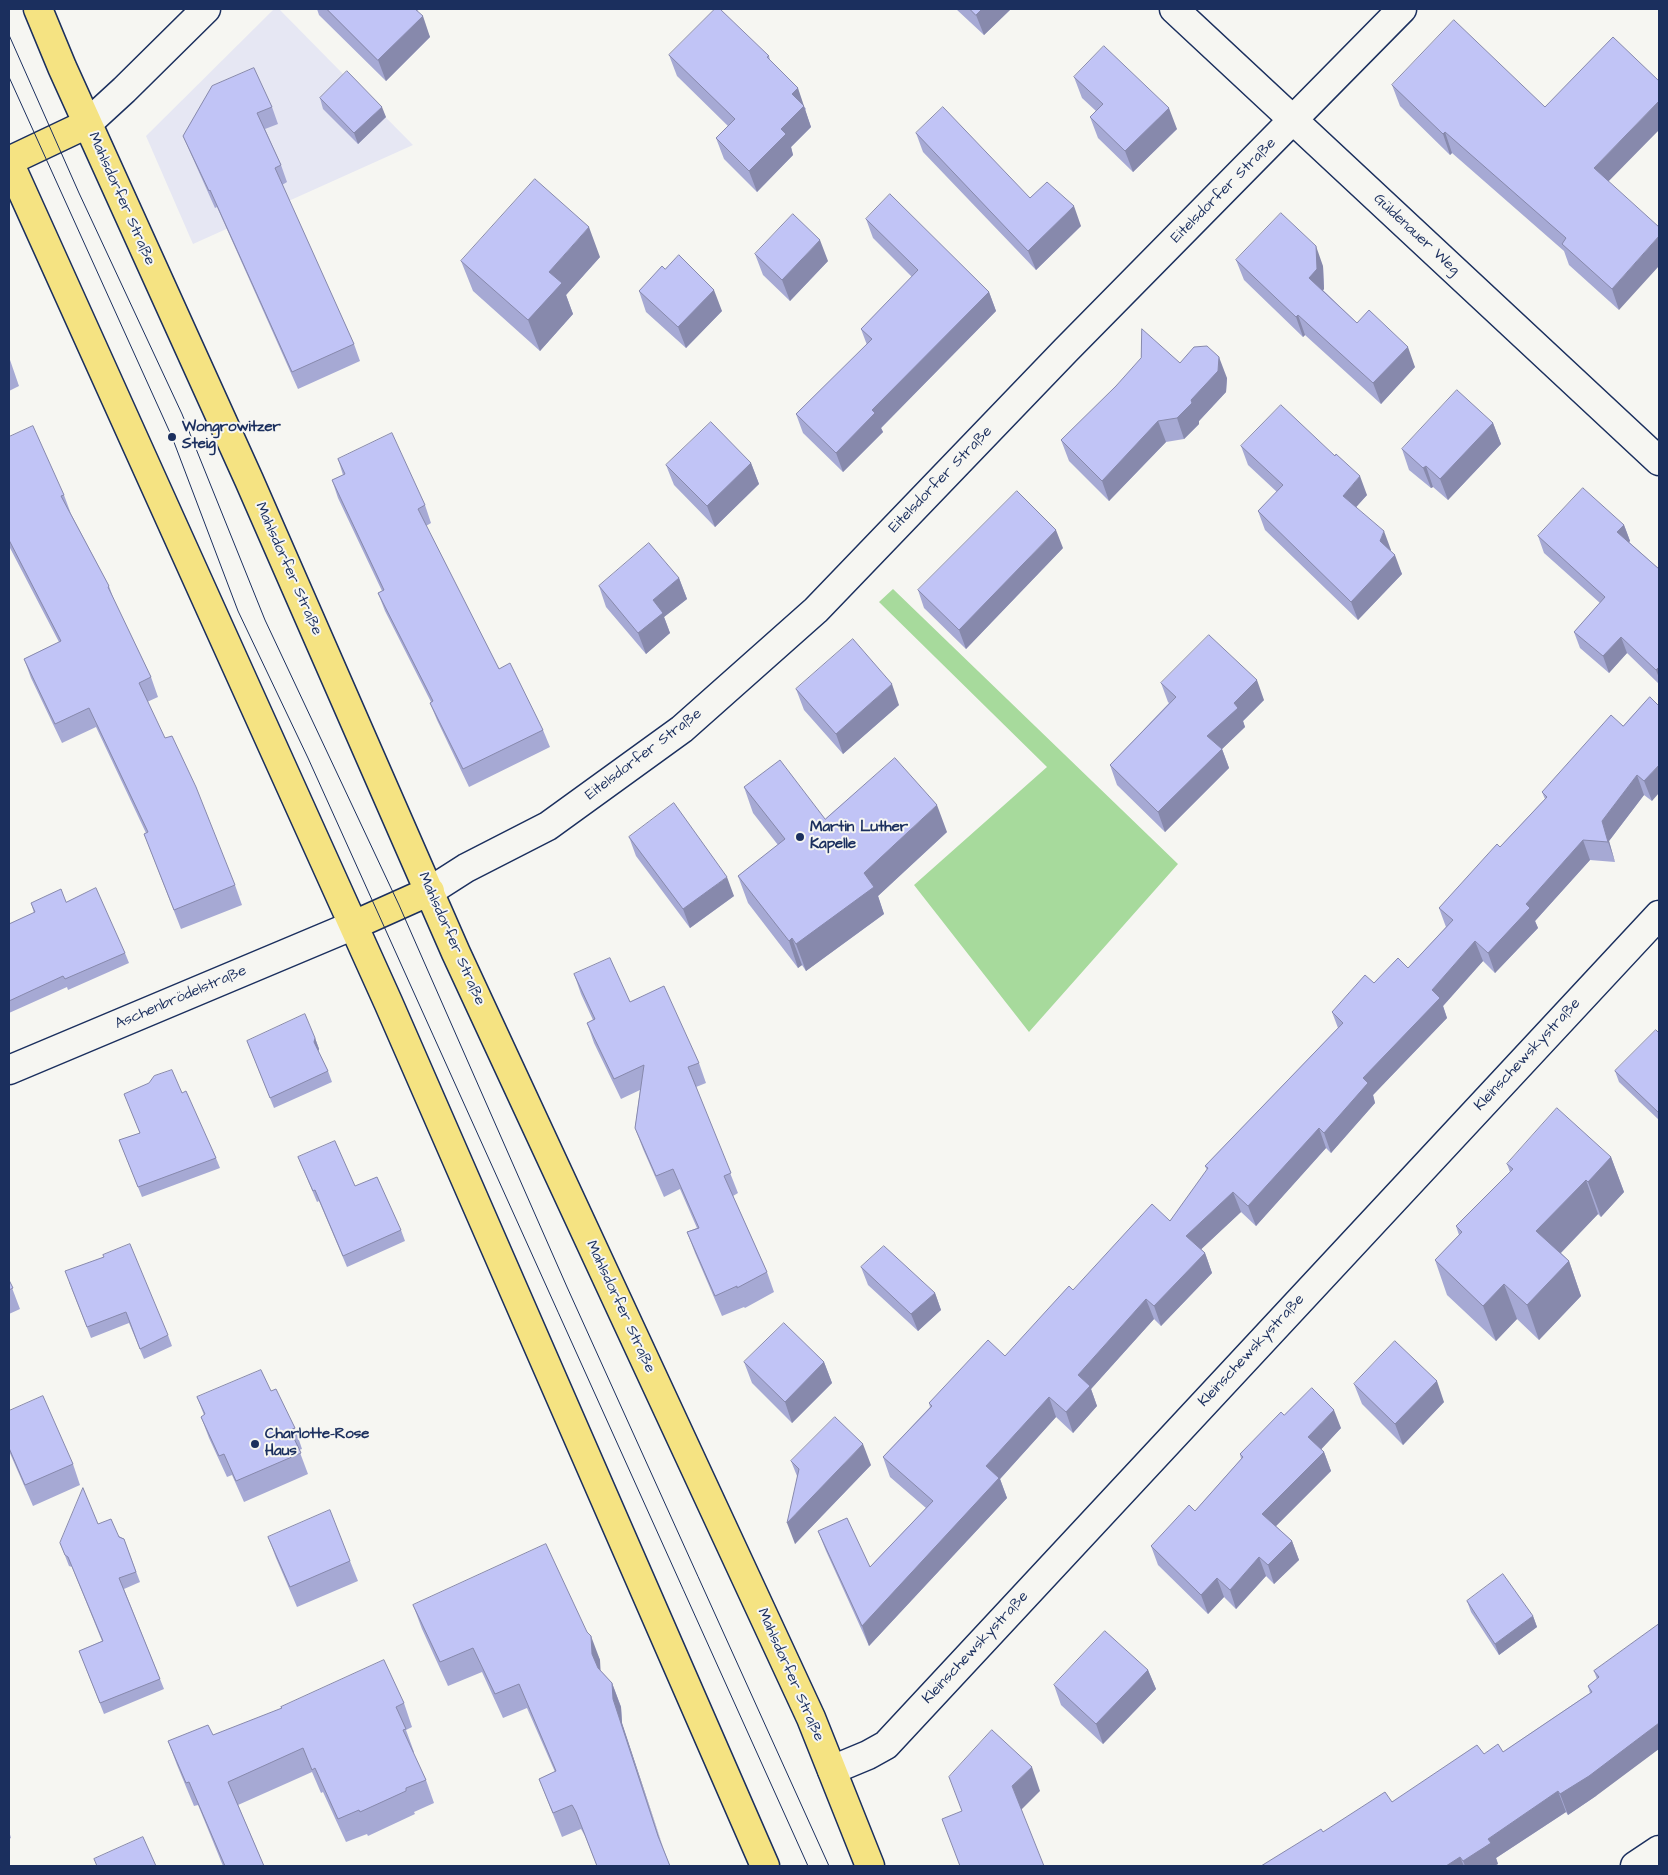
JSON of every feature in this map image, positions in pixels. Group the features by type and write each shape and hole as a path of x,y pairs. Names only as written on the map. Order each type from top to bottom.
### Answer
{"main road":[{"name":"Mahlsdorfer Straße","path":"38,9 87,124 249,480 456,953 811,1718 870,1866"},
{"path":"87,124 9,161 354,925 765,1866"},
{"path":"354,925 430,891"}],"street":[{"path":"87,124 206,9"},
{"name":"Güldenauer Weg","path":"1174,9 1659,461"},
{"name":"Eitelsdorfer Straße","path":"430,891 466,868 548,826 674,735 816,610 1066,350 1402,9"},
{"name":"Kleinschewskystraße","path":"832,1770 868,1755 886,1745 1659,915"},
{"name":"Aschenbrödelstraße","path":"9,1070 354,925"},
{"path":"1635,1866 1659,1850"}],"shaded area":[{"path":"274,9 279,9 413,145 193,244 146,136"}],"green space":[{"path":"893,589 1178,864 1029,1032 914,885 1047,767 879,602"}],"building":[{"path":"327,9 415,9 423,16 378,60"},
{"path":"715,9 720,9 769,56 767,57 798,88 792,94 804,106 781,129 786,134 749,171 716,138 735,119 669,55"},
{"path":"970,9 982,9 976,15"},
{"path":"1454,20 1545,107 1613,37 1659,81 1659,101 1594,168 1659,227 1659,236 1612,289 1562,244 1566,238 1445,132 1443,134 1392,85"},
{"path":"1104,46 1169,108 1125,151 1090,117 1103,104 1074,77"},
{"path":"254,68 272,107 257,113 281,165 275,168 354,344 292,372 210,190 183,136 212,86"},
{"path":"347,71 382,107 354,133 320,98"},
{"path":"943,107 1030,198 1047,182 1074,206 1028,251 916,133"},
{"path":"535,179 589,227 549,272 562,283 528,320 461,261"},
{"path":"890,194 989,292 872,410 875,413 836,453 796,414 872,339 861,329 918,270 866,219"},
{"path":"1281,213 1316,246 1317,269 1309,278 1357,323 1369,310 1408,347 1373,383 1298,315 1296,317 1236,260"},
{"path":"793,214 820,240 782,280 755,254"},
{"path":"679,255 714,290 678,327 639,291 662,266 665,269"},
{"path":"1142,329 1180,363 1194,347 1207,346 1219,357 1218,371 1177,418 1158,421 1102,481 1061,440 1116,386 1141,358"},
{"path":"1457,390 1493,423 1440,479 1426,466 1423,468 1402,449"},
{"path":"1281,405 1335,456 1336,454 1360,476 1343,496 1384,531 1380,541 1395,555 1351,602 1258,511 1283,485 1241,446"},
{"path":"711,422 751,463 707,506 666,465"},
{"path":"33,426 64,495 61,496 109,586 151,677 139,683 165,738 172,736 196,787 235,885 174,910 144,834 148,832 89,708 55,724 24,659 61,641 9,540 9,437"},
{"path":"392,433 425,505 418,509 499,669 510,663 543,730 463,769 430,703 433,701 378,593 384,590 332,480 345,474 338,459"},
{"path":"1583,488 1624,525 1617,532 1659,569 1659,667 1656,670 1621,637 1603,656 1574,632 1605,597 1538,536"},
{"path":"1017,491 1056,530 959,630 918,590"},
{"path":"649,543 679,578 653,600 663,613 638,633 599,586"},
{"path":"1209,635 1257,680 1234,703 1238,708 1207,736 1222,749 1158,812 1110,765 1176,697 1161,683"},
{"path":"853,639 892,684 836,734 796,689"},
{"path":"1650,697 1659,706 1659,765 1644,781 1637,775 1602,821 1608,842 1583,840 1526,904 1530,908 1488,953 1475,941 1432,990 1440,998 1363,1078 1368,1083 1324,1133 1319,1128 1248,1206 1233,1192 1186,1236 1205,1253 1154,1306 1146,1299 1078,1375 1090,1386 1066,1412 1049,1397 986,1466 999,1478 862,1626 818,1531 847,1518 870,1567 933,1501 883,1457 932,1406 929,1403 988,1340 1005,1356 1069,1286 1073,1290 1152,1204 1170,1221 1208,1168 1205,1166 1343,1023 1332,1012 1365,975 1374,983 1398,958 1408,968 1453,920 1439,908 1497,844 1500,847 1547,797 1542,792 1611,715 1623,726"},
{"path":"895,758 937,805 864,873 874,887 796,944 792,938 789,941 738,876 785,839 744,787 780,760 825,819"},
{"path":"674,803 727,877 683,909 629,837"},
{"path":"96,888 125,953 65,979 63,976 9,1001 9,924 35,912 31,903 61,889 66,902"},
{"path":"610,958 630,1002 664,986 699,1063 688,1067 731,1173 724,1176 767,1272 737,1288 737,1286 715,1296 687,1232 699,1228 673,1169 656,1176 635,1128 644,1065 614,1079 587,1023 595,1019 574,974"},
{"path":"305,1014 315,1038 314,1042 328,1071 270,1098 247,1041"},
{"path":"1656,1030 1659,1033 1659,1113 1615,1071"},
{"path":"172,1070 182,1093 186,1091 216,1158 138,1187 119,1140 140,1133 124,1094 149,1083 154,1076"},
{"path":"1557,1108 1611,1157 1588,1182 1586,1180 1536,1231 1569,1261 1527,1305 1504,1284 1483,1306 1435,1260 1462,1232 1456,1226 1513,1169 1507,1164"},
{"path":"335,1141 355,1186 377,1177 401,1230 343,1256 315,1190 313,1191 298,1157"},
{"path":"130,1244 168,1335 140,1349 126,1312 87,1327 65,1271 104,1257 103,1255"},
{"path":"884,1246 935,1293 911,1314 861,1267"},
{"path":"9,1280 13,1288 9,1290"},
{"path":"784,1323 824,1362 785,1402 744,1362"},
{"path":"1395,1341 1437,1381 1395,1424 1354,1384"},
{"name":"Charlotte-Rose Haus","path":"261,1370 271,1391 276,1389 295,1428 290,1430 301,1453 236,1481 224,1454 219,1456 201,1417 205,1414 197,1397"},
{"path":"1312,1388 1334,1410 1308,1437 1324,1452 1262,1514 1292,1541 1268,1565 1259,1557 1230,1590 1217,1578 1201,1595 1151,1546 1189,1505 1195,1511 1243,1457 1240,1454 1281,1412 1284,1415"},
{"path":"43,1396 73,1464 25,1485 9,1448 9,1411"},
{"path":"835,1417 863,1444 787,1523 799,1469 791,1461"},
{"path":"83,1488 98,1524 111,1519 119,1537 124,1539 136,1572 119,1578 160,1679 100,1703 79,1651 103,1641 68,1557 65,1555 60,1543"},
{"path":"330,1510 350,1561 290,1587 268,1537"},
{"path":"546,1544 587,1632 591,1636 592,1654 598,1668 612,1683 613,1699 658,1836 670,1866 597,1866 572,1805 553,1813 539,1779 556,1771 519,1684 495,1694 473,1648 440,1662 413,1605"},
{"path":"1503,1574 1533,1616 1495,1644 1467,1601"},
{"path":"1659,1624 1659,1723 1589,1776 1560,1794 1558,1791 1488,1839 1491,1843 1463,1861 1460,1857 1446,1866 1261,1866 1321,1829 1323,1832 1385,1792 1392,1802 1477,1745 1484,1754 1498,1744 1503,1752 1592,1692 1588,1686 1599,1677 1594,1671"},
{"path":"1105,1631 1148,1670 1096,1724 1054,1685"},
{"path":"384,1660 404,1703 396,1707 406,1729 403,1730 426,1780 406,1788 406,1791 360,1812 359,1810 338,1819 315,1768 312,1770 303,1748 228,1782 264,1866 225,1866 189,1782 186,1783 168,1741 208,1725 213,1735 282,1708"},
{"path":"992,1730 1032,1767 1012,1786 1044,1866 960,1866 942,1819 962,1811 949,1777"},
{"path":"143,1837 156,1866 97,1866 94,1859"}],"tram line":[{"path":"9,35 79,193 182,414 265,620 399,905 567,1287 829,1866"},
{"path":"9,77 172,437 238,611 308,758 808,1866"}],"place":[{"name":"Wongrowitzer Steig","path":"172,437"},
{"name":"Martin Luther Kapelle","path":"800,837"},
{"name":"Charlotte-Rose Haus","path":"255,1444"}]}
